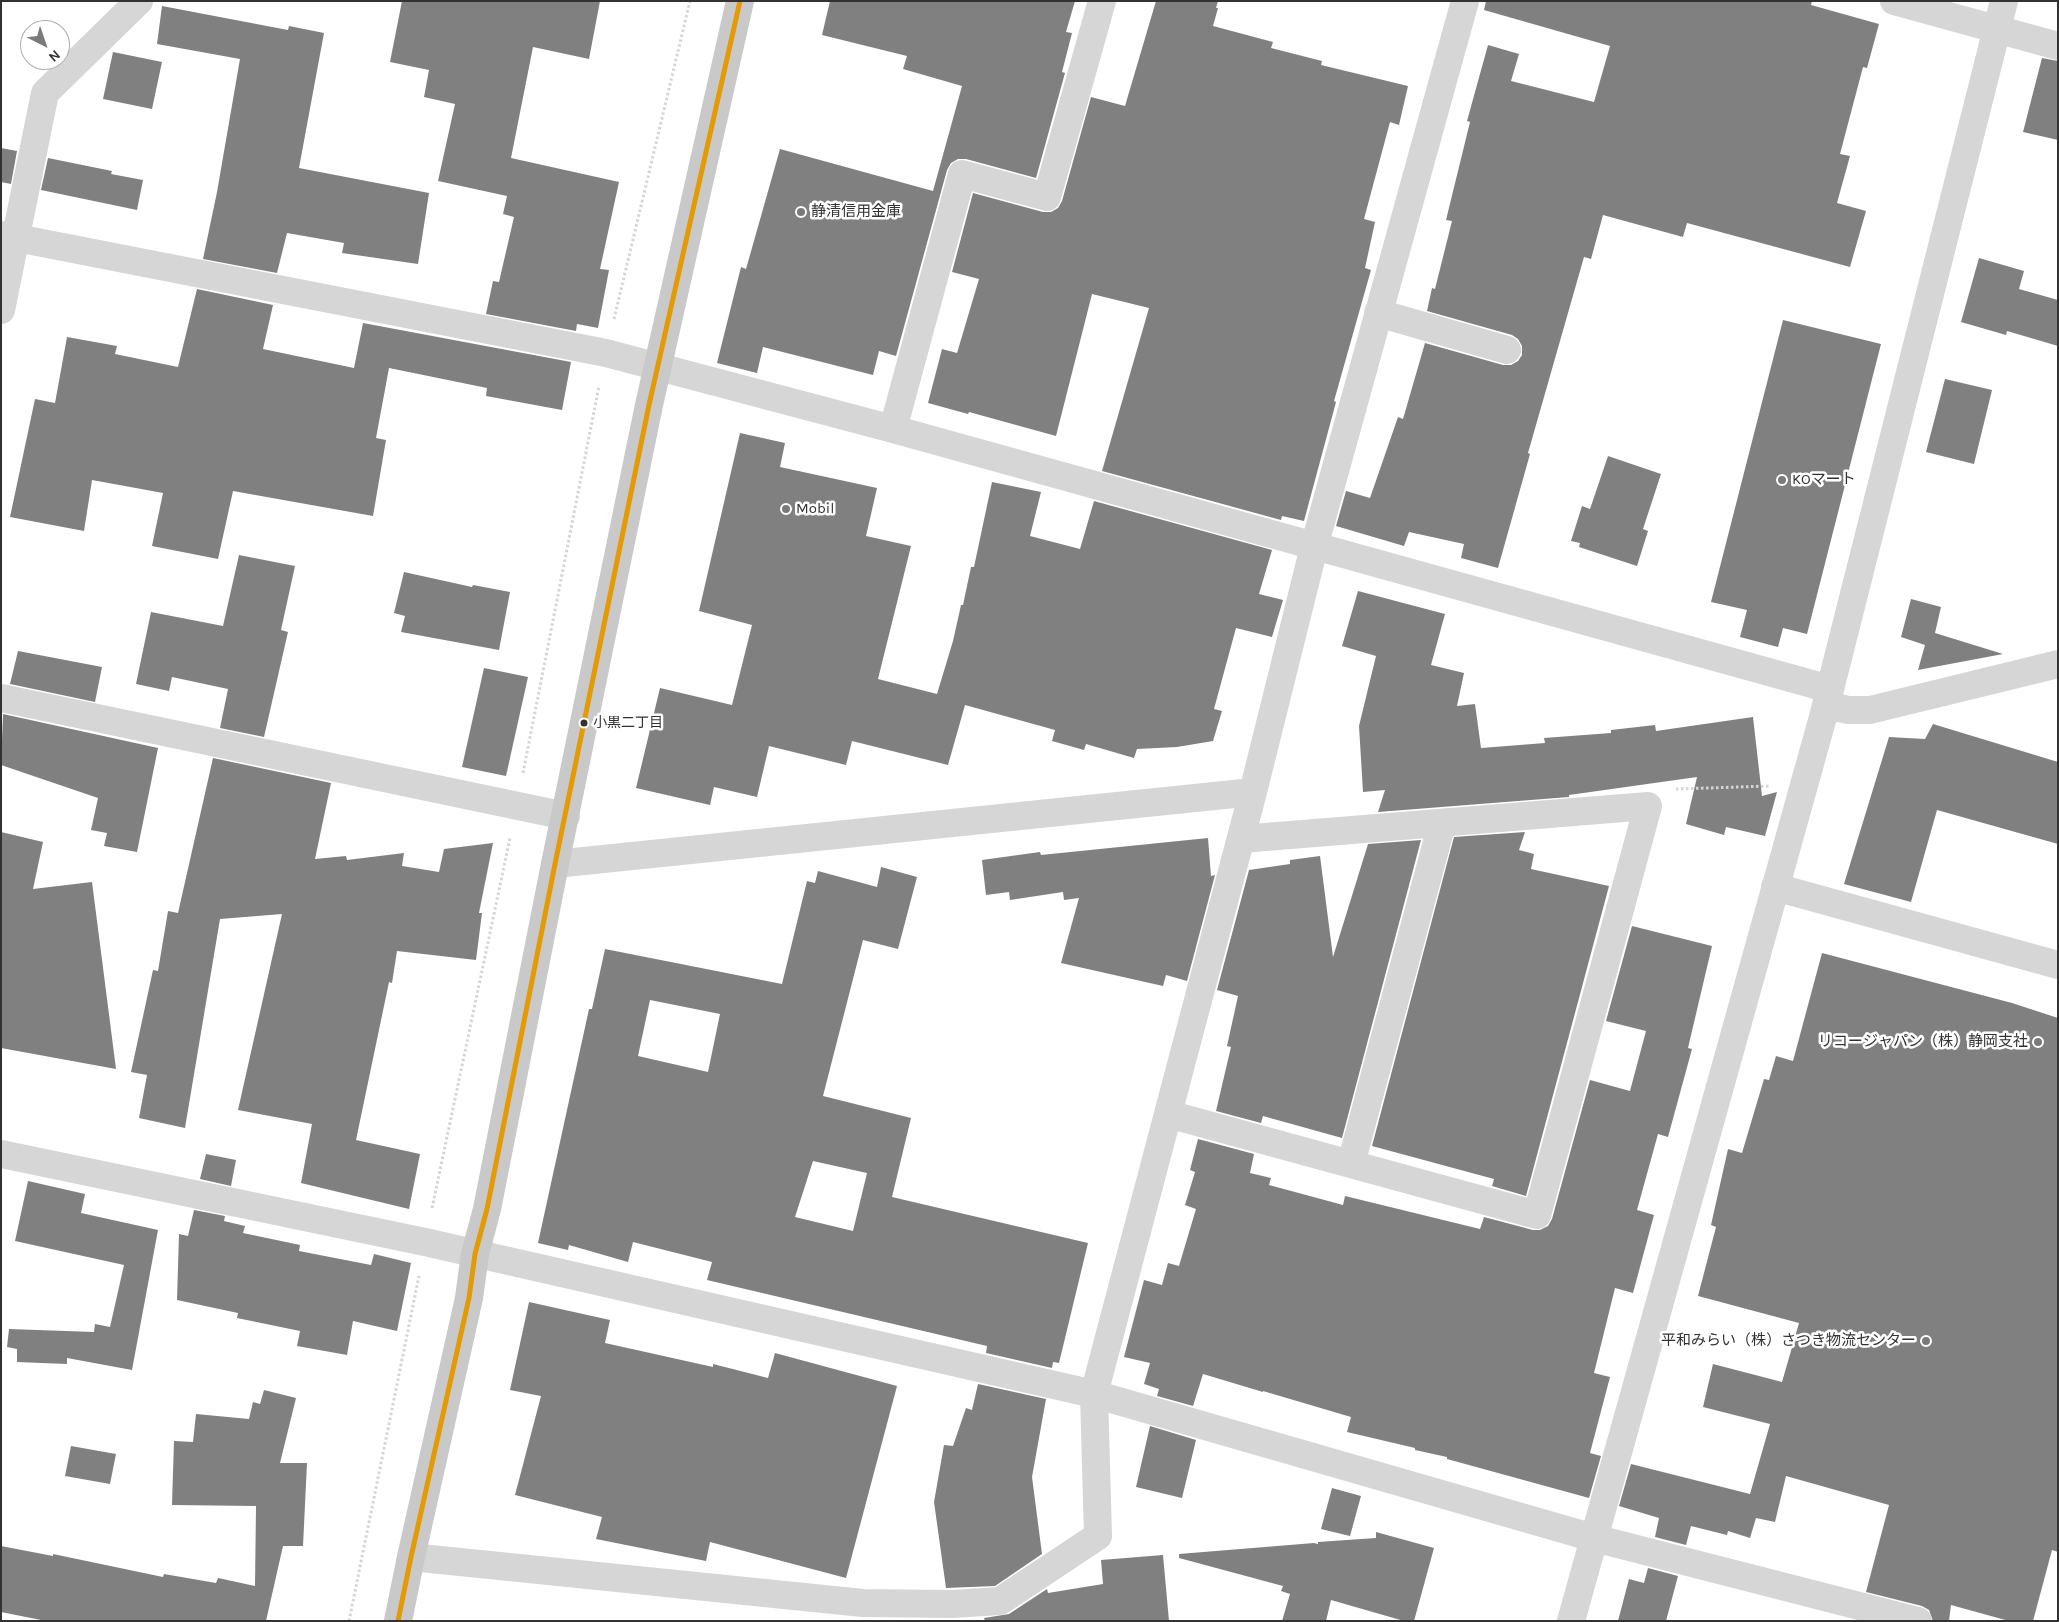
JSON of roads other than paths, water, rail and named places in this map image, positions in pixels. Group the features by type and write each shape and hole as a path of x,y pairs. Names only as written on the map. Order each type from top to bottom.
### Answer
{"main road":[{"path":"398,1621 410,1557 469,1298 475,1254 488,1209 555,864 658,367 740,1"}],"street":[{"path":"1,310 9,236 45,93 138,1"},
{"path":"893,430 962,174 1047,197 1102,1"},
{"path":"410,1557 863,1603 952,1604 1002,1611 1098,1536 1094,1394 1241,839 1314,546 1465,1"},
{"path":"1894,1 2058,46"},
{"path":"1571,1621 1828,697 2004,1"},
{"path":"9,236 606,353 1314,546 1828,697 1848,710 1870,710 2058,664"},
{"path":"1378,313 1507,350"},
{"path":"1,698 566,816"},
{"path":"555,864 1253,792"},
{"path":"1168,1114 1537,1215 1648,806 1241,839"},
{"path":"1351,1164 1442,822"},
{"path":"1775,887 2058,965"},
{"path":"1,1154 475,1254 1094,1394 1594,1538 1918,1621"}],"place":[{"name":"静清信用金庫","path":"801,212"},
{"name":"KOマート","path":"1782,480"},
{"name":"Mobil","path":"786,509"},
{"name":"小黒二丁目","path":"584,723"},
{"name":"リコージャパン（株）静岡支社","path":"2038,1042"},
{"name":"平和みらい（株）さつき物流センター","path":"1926,1341"}]}
